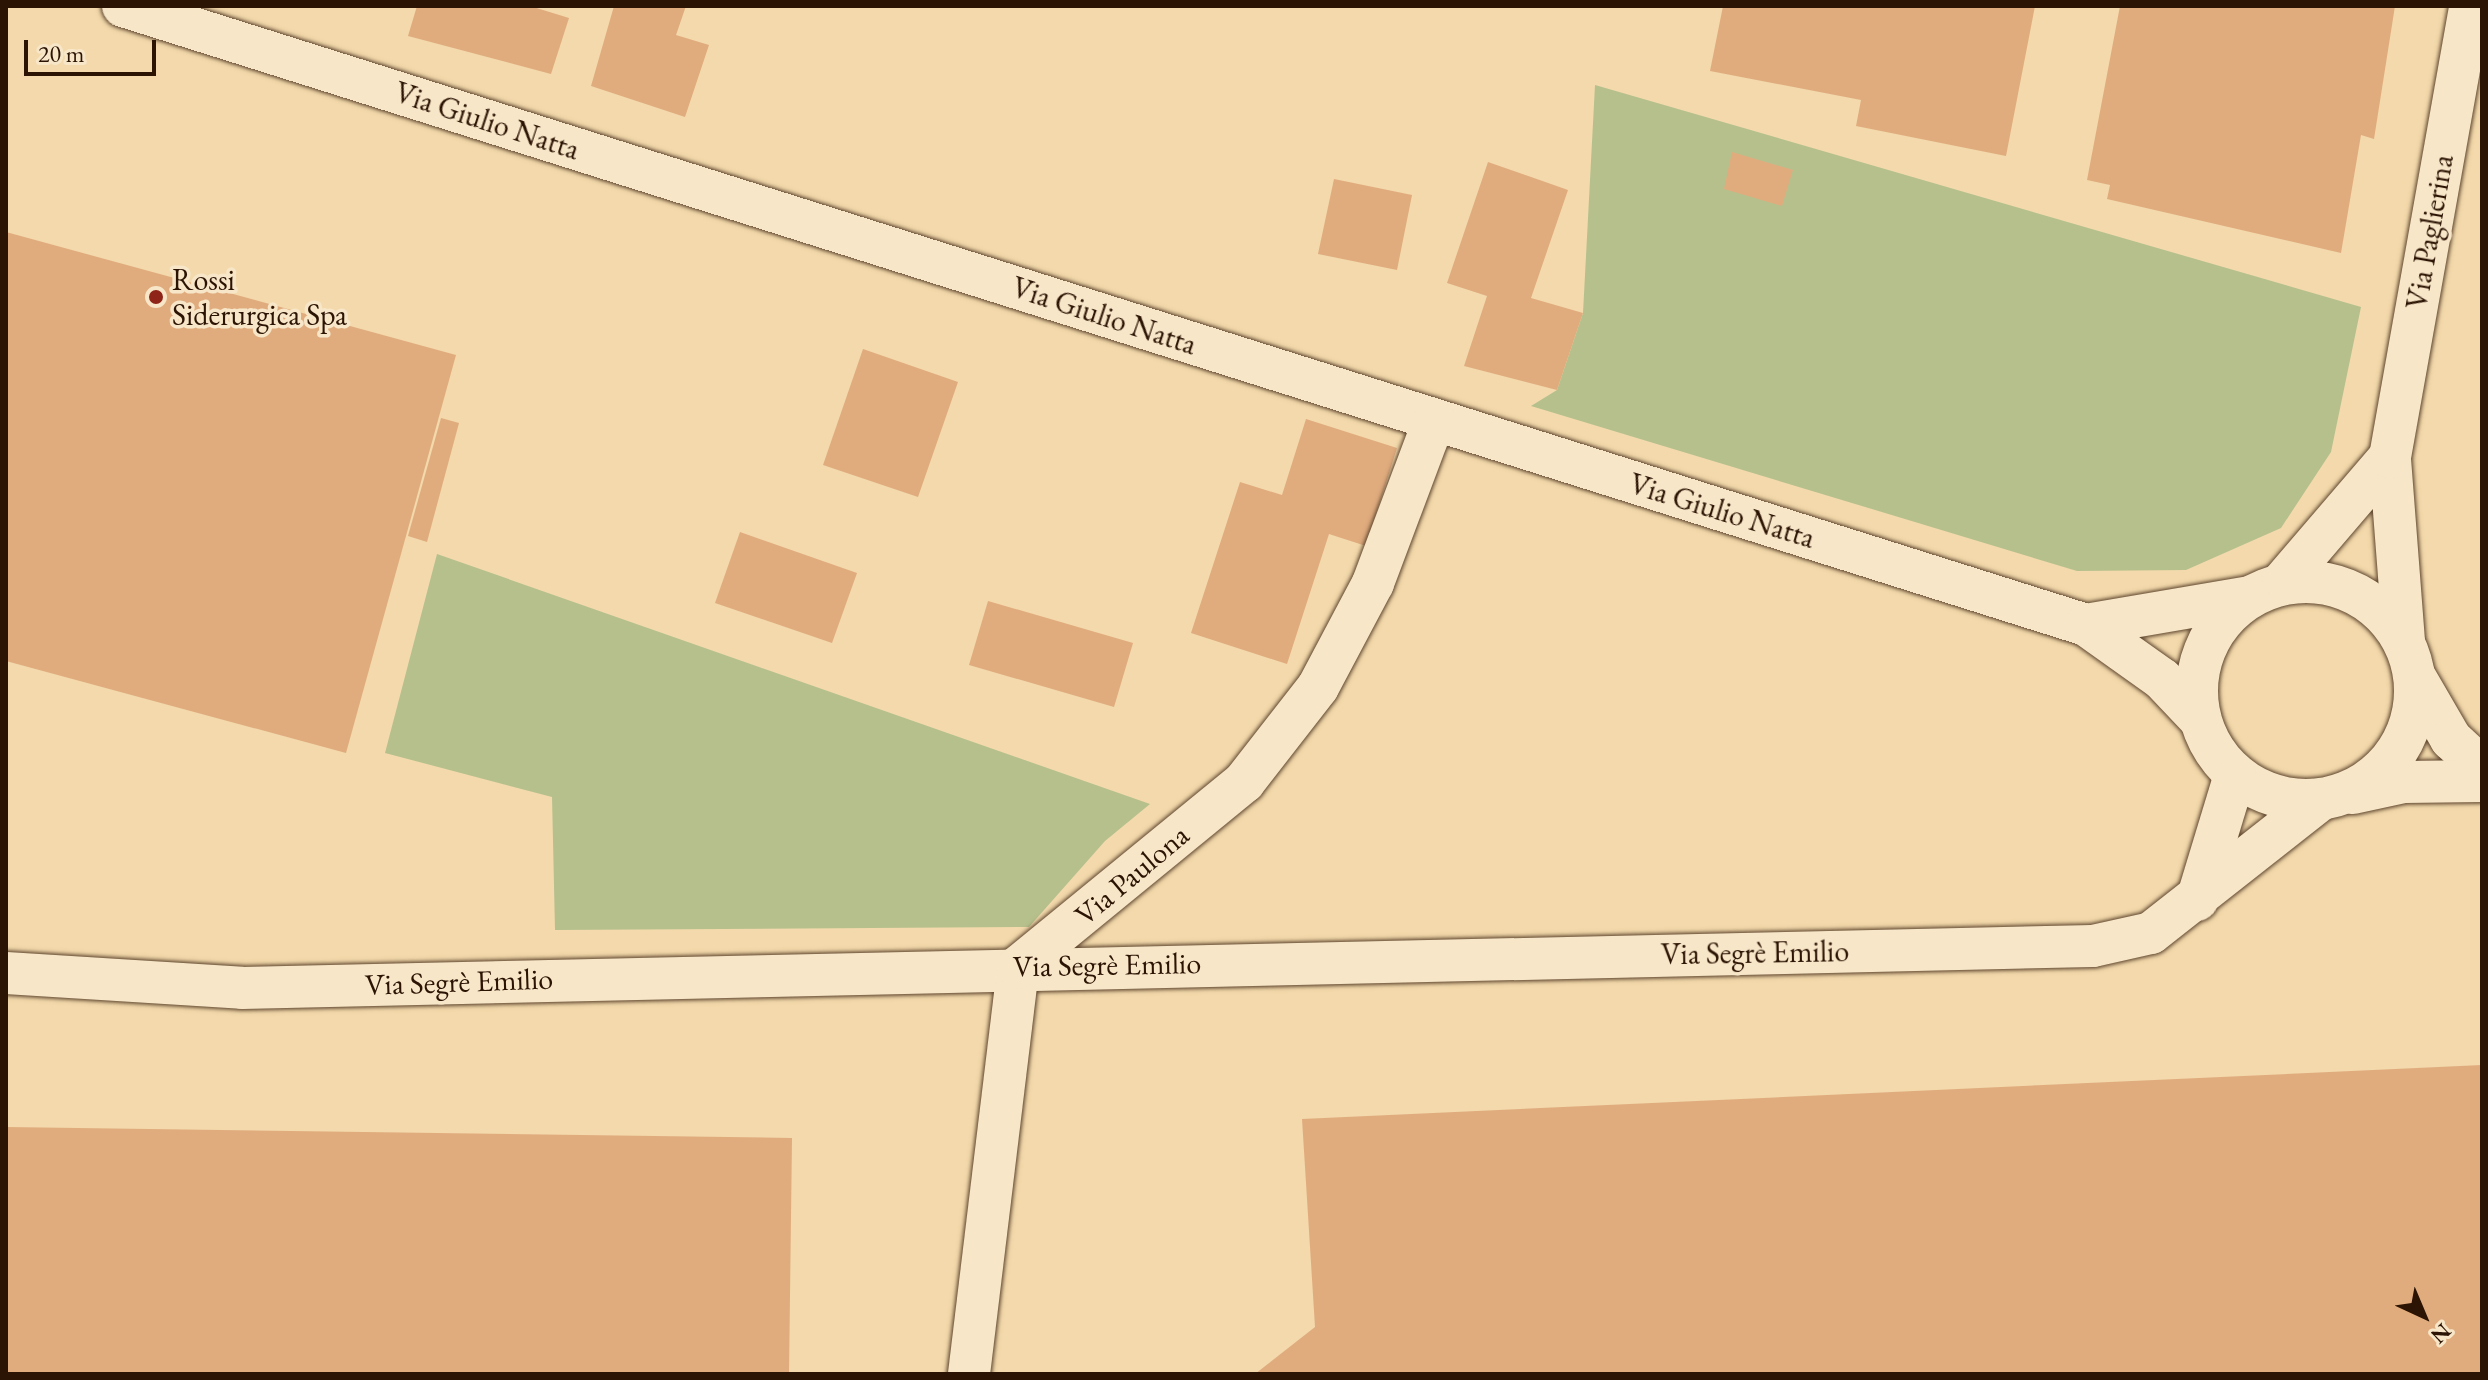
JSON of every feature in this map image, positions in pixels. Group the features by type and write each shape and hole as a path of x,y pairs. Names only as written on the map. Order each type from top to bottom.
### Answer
{"street":[{"name":"Via Giulio Natta","path":"123,6 2086,625 2162,679 2199,718"},
{"name":"Via Paglierina","path":"2410,659 2390,457 2470,6"},
{"name":"Via Paulona","path":"1018,967 1244,782 1318,687 1373,583 1434,421"},
{"path":"2390,457 2265,591 2204,649 2199,718 2235,775 2265,793 2330,797 2404,782 2482,781"},
{"path":"2265,591 2316,582 2349,590 2381,610 2451,739 2482,768"},
{"name":"Via Giulio Natta","path":"2086,625 2265,591"},
{"path":"2330,797 2374,778 2399,750 2414,715 2410,659"},
{"path":"2197,900 2235,775"},
{"name":"Via Segrè Emilio","path":"6,973 242,988 1018,967 2093,946 2151,933 2330,797"},
{"path":"969,1374 996,1099 1018,967"}],"green space":[{"path":"1595,85 2361,307 2331,452 2281,528 2186,570 2077,571 1531,406 1557,390 1583,313"},
{"path":"437,554 1150,804 1105,841 1029,927 555,930 552,797 385,753"}],"building":[{"path":"417,6 530,6 569,18 551,74 408,36"},
{"path":"614,6 686,6 676,35 709,45 685,117 591,86"},
{"path":"1723,6 2035,6 2006,156 1856,126 1861,100 1710,71"},
{"path":"2120,6 2395,6 2374,139 2361,135 2341,253 2107,199 2110,185 2087,180"},
{"path":"1732,152 1793,170 1782,206 1724,189"},
{"path":"1488,162 1568,190 1531,298 1583,313 1557,390 1464,366 1487,296 1447,283"},
{"path":"1334,179 1412,195 1397,270 1318,254"},
{"path":"6,232 456,355 346,753 6,661"},
{"path":"863,349 958,382 918,497 823,465"},
{"path":"441,418 459,423 427,542 408,536"},
{"path":"1306,419 1397,448 1366,546 1329,534 1287,664 1191,633 1240,482 1282,495"},
{"path":"740,532 857,573 832,643 715,603"},
{"path":"988,601 1133,643 1114,707 969,665"},
{"path":"2482,1065 2482,1374 1255,1374 1315,1327 1302,1119"},
{"path":"6,1127 792,1138 789,1374 6,1374"}],"place":[{"name":"Rossi Siderurgica Spa","path":"156,297"}]}
